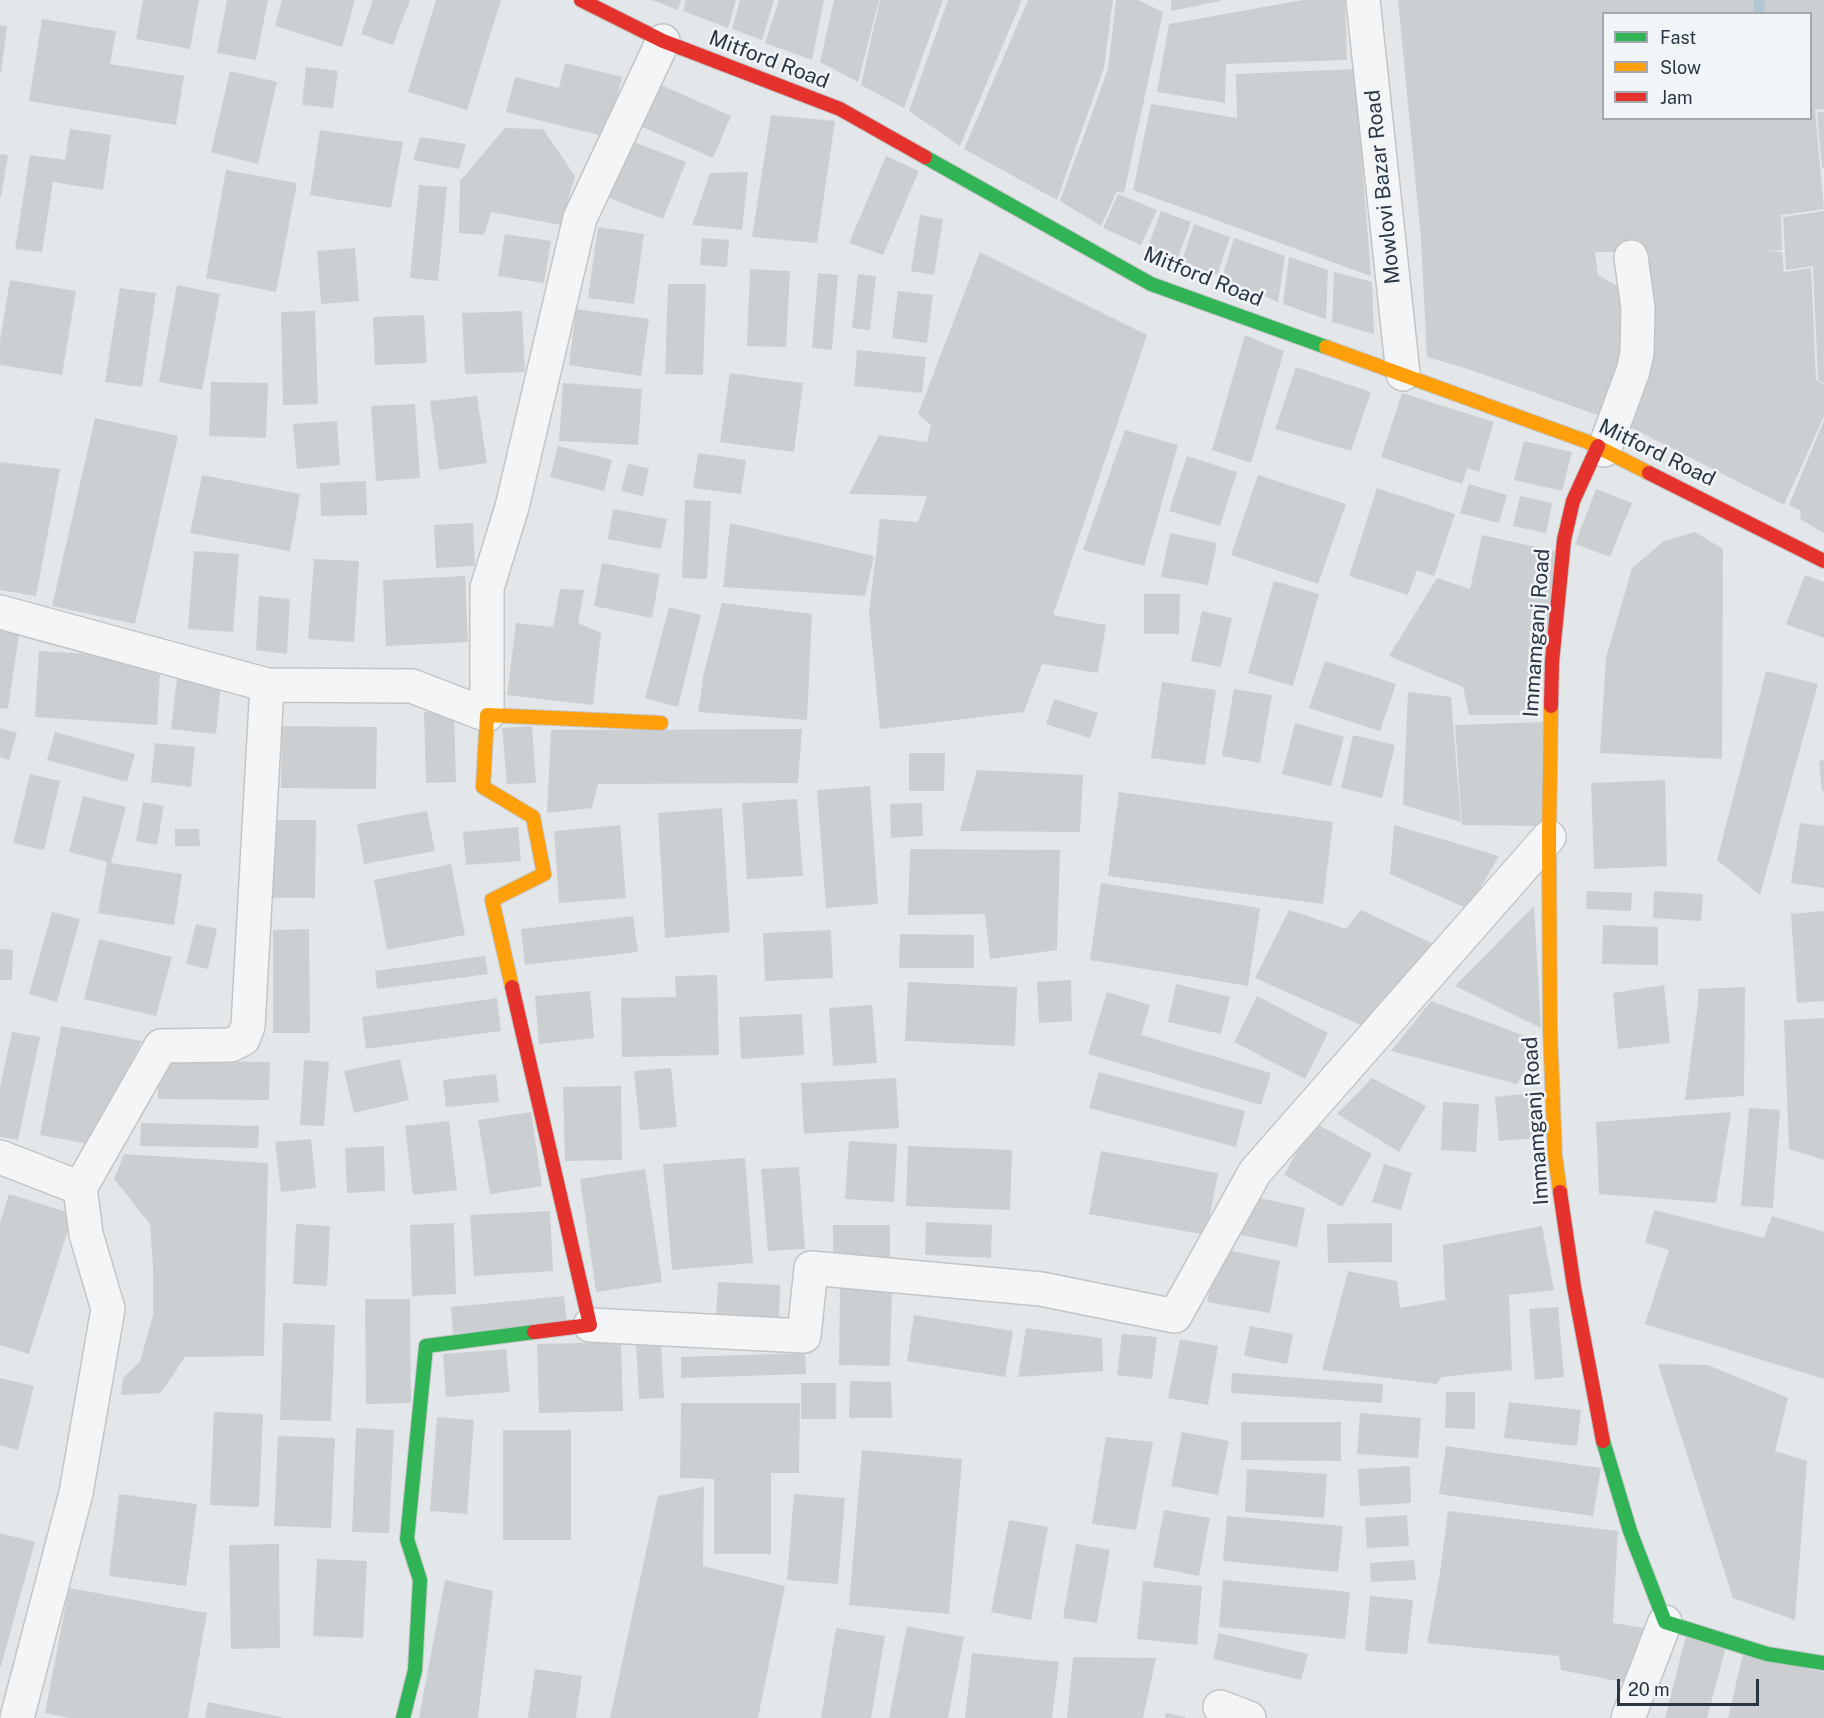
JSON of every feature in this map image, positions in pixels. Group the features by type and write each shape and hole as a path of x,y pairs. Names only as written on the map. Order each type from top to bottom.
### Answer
{"street":[{"name":"Mitford Road","path":"581,0 663,40 840,109 1151,284 1601,448 1824,561"},
{"name":"Mowlovi Bazar Road","path":"1363,0 1403,374"},
{"path":"590,1325 492,900 544,874 533,817 483,787 487,715 487,588 512,507 580,218 663,40"},
{"path":"1601,448 1633,371 1637,353 1638,308 1631,257"},
{"name":"Immamganj Road","path":"1601,448 1573,501 1564,540 1552,662 1549,837 1550,1029 1556,1156 1573,1276 1601,1434 1630,1531 1665,1622"},
{"path":"0,612 267,685 412,686 487,715 661,723"},
{"path":"17,1718 76,1493 108,1309 86,1234 80,1188 161,1046 231,1045 243,1039 248,1026 267,685"},
{"path":"403,1718 415,1670 420,1580 407,1539 426,1346 590,1325 804,1336 811,1268 1041,1289 1175,1316 1256,1172 1549,837"},
{"path":"0,1157 80,1188"},
{"path":"1628,1718 1665,1622 1767,1654 1824,1663"}],"building":[{"path":"143,0 199,0 190,49 136,39"},
{"path":"227,0 268,0 256,60 217,53"},
{"path":"282,0 355,0 342,47 275,26"},
{"path":"373,0 410,0 393,45 361,34"},
{"path":"436,0 501,0 467,110 408,92"},
{"path":"652,0 681,0 678,10"},
{"path":"686,0 736,0 728,28 683,11"},
{"path":"740,0 774,0 762,40 732,29"},
{"path":"779,0 824,0 812,60 765,43"},
{"path":"834,0 879,0 858,82 820,62"},
{"path":"880,0 943,0 904,108 861,85"},
{"path":"948,0 1022,0 960,146 909,111"},
{"path":"1028,0 1113,0 1104,68 1057,200 964,149"},
{"path":"1116,0 1138,0 1163,12 1124,193 1117,191 1101,226 1060,201 1108,69"},
{"path":"1171,0 1220,0 1220,1 1171,11"},
{"path":"1303,0 1345,0 1347,60 1226,64 1225,103 1157,92 1169,24"},
{"path":"1398,0 1754,0 1753,12 1602,12 1602,120 1812,120 1812,12 1764,12 1765,0 1824,0 1824,109 1815,110 1824,209 1781,215 1782,250 1766,251 1782,252 1784,272 1811,268 1816,380 1824,385 1824,416 1784,505 1620,422 1644,358 1643,306 1632,252 1595,252 1598,275 1633,295 1633,355 1609,419 1468,369 1427,357 1421,239"},
{"path":"42,19 116,31 110,64 184,76 176,125 29,101"},
{"path":"0,25 7,26 1,73 0,73"},
{"path":"565,63 622,77 607,137 506,112 515,77 559,88"},
{"path":"306,67 338,71 333,108 302,105"},
{"path":"1355,69 1371,276 1133,190 1151,104 1237,118 1236,74"},
{"path":"230,71 277,82 258,164 211,152"},
{"path":"659,84 731,116 713,158 640,126"},
{"path":"1817,112 1824,112 1824,168 1822,168"},
{"path":"771,115 835,121 817,243 752,237"},
{"path":"505,128 543,129 575,176 561,225 491,212 484,235 459,233 460,181"},
{"path":"70,129 111,135 103,190 53,182 42,252 15,249 30,155 65,160"},
{"path":"320,130 403,142 391,208 310,195"},
{"path":"420,137 466,144 459,169 413,160"},
{"path":"626,139 686,162 663,219 604,196"},
{"path":"0,154 8,155 1,197 0,197"},
{"path":"886,156 919,171 883,255 849,243"},
{"path":"226,170 297,183 276,292 206,278"},
{"path":"748,172 742,230 692,225 710,173"},
{"path":"419,185 447,187 438,281 410,278"},
{"path":"1118,194 1157,210 1141,245 1103,228"},
{"path":"1161,211 1191,222 1177,260 1147,249"},
{"path":"1824,211 1824,384 1818,380 1813,266 1786,270 1783,217"},
{"path":"920,215 943,219 934,275 911,271"},
{"path":"1194,224 1230,237 1217,275 1182,261"},
{"path":"598,227 644,234 634,304 588,298"},
{"path":"505,234 551,241 544,283 498,276"},
{"path":"702,238 729,240 727,267 700,265"},
{"path":"1234,238 1285,256 1278,302 1222,278"},
{"path":"355,248 359,301 321,304 317,251"},
{"path":"980,252 1147,335 1053,615 1106,625 1098,673 1042,664 1024,712 880,729 869,612 880,519 918,522 927,496 849,494 879,435 927,442 931,425 918,414"},
{"path":"1289,257 1328,270 1326,319 1283,304"},
{"path":"750,269 790,271 786,347 747,346"},
{"path":"1334,272 1372,282 1374,334 1332,322"},
{"path":"818,273 838,275 832,350 812,348"},
{"path":"858,274 876,276 870,330 852,328"},
{"path":"10,280 76,291 62,375 0,365 0,341"},
{"path":"668,284 706,284 703,375 665,374"},
{"path":"177,285 220,294 202,390 159,382"},
{"path":"120,288 156,293 142,387 105,382"},
{"path":"898,291 933,295 927,343 892,338"},
{"path":"576,309 649,319 641,376 569,365"},
{"path":"315,311 318,404 283,405 281,312"},
{"path":"522,311 525,372 465,374 462,313"},
{"path":"424,315 427,363 375,365 373,317"},
{"path":"1245,335 1284,351 1251,463 1212,450"},
{"path":"857,350 926,357 922,393 854,386"},
{"path":"1296,367 1371,392 1351,451 1275,429"},
{"path":"730,373 803,383 794,452 720,442"},
{"path":"211,382 268,383 266,438 209,436"},
{"path":"563,383 642,389 638,445 559,441"},
{"path":"1402,393 1494,422 1479,472 1467,468 1462,484 1381,457"},
{"path":"477,396 487,463 439,470 430,401"},
{"path":"415,404 420,478 376,481 371,406"},
{"path":"95,418 178,436 135,624 52,606"},
{"path":"1824,420 1824,533 1800,519 1801,511 1789,505"},
{"path":"337,421 340,465 297,469 293,424"},
{"path":"1125,430 1178,445 1144,566 1083,550"},
{"path":"1524,441 1572,452 1562,491 1514,480"},
{"path":"558,446 612,460 604,491 550,477"},
{"path":"698,453 746,460 741,494 693,488"},
{"path":"1187,456 1237,472 1220,526 1169,511"},
{"path":"0,462 60,469 36,596 0,590"},
{"path":"628,464 649,468 643,496 621,491"},
{"path":"202,475 300,494 290,551 190,533"},
{"path":"1258,475 1346,504 1318,584 1231,555"},
{"path":"366,481 367,515 321,516 320,483"},
{"path":"1469,484 1507,495 1499,523 1460,513"},
{"path":"1377,488 1455,514 1434,576 1417,570 1408,595 1349,576"},
{"path":"1596,489 1632,503 1610,557 1575,544"},
{"path":"1520,496 1552,503 1546,533 1513,526"},
{"path":"685,500 711,501 707,579 682,578"},
{"path":"613,509 667,519 661,549 608,539"},
{"path":"473,523 475,566 436,568 434,525"},
{"path":"730,523 874,556 865,596 723,587"},
{"path":"1695,532 1723,549 1722,759 1600,753 1606,658 1632,568 1664,541"},
{"path":"1170,533 1217,543 1208,585 1161,577"},
{"path":"1482,535 1559,552 1538,715 1469,715 1463,687 1389,656 1437,578 1470,589"},
{"path":"194,551 239,554 233,632 188,629"},
{"path":"314,559 359,561 354,642 308,639"},
{"path":"602,563 660,574 652,618 594,606"},
{"path":"1805,575 1824,582 1824,638 1786,624"},
{"path":"465,576 468,642 386,646 383,580"},
{"path":"1274,581 1319,594 1293,686 1248,673"},
{"path":"560,589 584,590 578,623 601,633 593,705 507,695 516,623 553,627"},
{"path":"1144,594 1180,594 1179,634 1144,634"},
{"path":"259,596 290,599 287,654 256,650"},
{"path":"722,603 812,614 807,720 698,712 704,672"},
{"path":"669,607 701,615 678,707 645,698"},
{"path":"1202,611 1232,618 1221,667 1191,661"},
{"path":"0,631 19,634 8,709 0,708"},
{"path":"39,651 161,658 157,725 35,717"},
{"path":"1325,661 1396,684 1380,731 1309,708"},
{"path":"1766,671 1818,684 1760,895 1717,860"},
{"path":"177,679 221,684 216,734 171,729"},
{"path":"1162,682 1216,690 1205,765 1151,758"},
{"path":"1234,689 1272,695 1260,763 1222,756"},
{"path":"1408,692 1451,697 1461,822 1403,805"},
{"path":"1054,699 1098,713 1090,738 1046,724"},
{"path":"454,711 456,782 426,783 424,712"},
{"path":"1545,722 1544,826 1462,825 1455,725"},
{"path":"1295,723 1344,737 1331,786 1282,774"},
{"path":"282,726 377,727 376,789 281,788"},
{"path":"532,726 536,783 507,784 502,728"},
{"path":"0,728 17,733 9,760 0,757"},
{"path":"802,729 798,783 598,784 592,808 547,813 551,730"},
{"path":"55,732 135,754 127,782 47,760"},
{"path":"1353,735 1395,745 1382,798 1341,788"},
{"path":"155,743 195,747 191,787 151,782"},
{"path":"909,753 945,753 944,791 909,791"},
{"path":"1824,760 1824,791 1822,791 1819,761"},
{"path":"977,770 1083,775 1080,832 960,831"},
{"path":"30,774 60,781 44,850 13,843"},
{"path":"1665,780 1667,866 1594,869 1591,783"},
{"path":"870,786 878,904 826,908 817,790"},
{"path":"1119,792 1333,822 1323,904 1108,876"},
{"path":"83,796 126,807 111,863 182,874 174,925 98,913 107,862 69,852"},
{"path":"797,799 803,876 747,879 742,803"},
{"path":"143,802 164,806 157,845 136,841"},
{"path":"922,803 923,836 891,838 890,804"},
{"path":"722,808 730,932 665,938 658,813"},
{"path":"427,811 435,851 364,864 357,824"},
{"path":"272,820 316,820 315,898 272,898"},
{"path":"1800,823 1824,826 1824,888 1791,883"},
{"path":"620,825 626,898 559,903 554,831"},
{"path":"1394,825 1499,856 1468,909 1390,874"},
{"path":"518,827 521,861 466,865 463,832"},
{"path":"175,829 199,829 200,846 175,846"},
{"path":"910,849 1060,850 1057,950 990,959 985,914 908,915"},
{"path":"451,864 465,935 387,950 374,880"},
{"path":"1101,883 1260,908 1248,986 1090,960"},
{"path":"1587,891 1632,893 1631,911 1586,909"},
{"path":"1654,891 1703,894 1701,921 1653,918"},
{"path":"1534,906 1541,1028 1455,986"},
{"path":"1289,910 1346,929 1361,910 1440,947 1363,1026 1255,978"},
{"path":"1824,911 1824,1001 1797,1003 1791,914"},
{"path":"52,912 80,919 57,1002 29,994"},
{"path":"633,916 638,952 525,965 521,929"},
{"path":"196,924 217,929 208,969 186,964"},
{"path":"1603,925 1658,927 1658,965 1602,964"},
{"path":"309,929 310,1033 273,1033 273,930"},
{"path":"831,930 833,978 765,981 763,933"},
{"path":"900,934 974,935 974,968 899,968"},
{"path":"99,939 172,957 156,1016 84,999"},
{"path":"0,949 13,950 12,980 0,980"},
{"path":"485,956 488,974 377,989 375,971"},
{"path":"717,975 719,1055 622,1057 621,998 676,997 675,976"},
{"path":"1071,980 1072,1021 1039,1023 1037,982"},
{"path":"908,982 1017,987 1015,1046 905,1041"},
{"path":"1176,984 1230,997 1221,1034 1168,1022"},
{"path":"1664,985 1670,1043 1618,1049 1613,993"},
{"path":"1745,987 1744,1096 1685,1100 1698,989"},
{"path":"590,991 594,1038 539,1044 535,996"},
{"path":"1107,992 1150,1005 1141,1035 1271,1073 1261,1105 1088,1054"},
{"path":"1257,996 1328,1033 1305,1079 1234,1042"},
{"path":"497,998 501,1031 366,1049 362,1017"},
{"path":"1431,1001 1541,1042 1517,1084 1391,1051"},
{"path":"872,1005 877,1063 833,1066 829,1008"},
{"path":"802,1014 804,1055 741,1059 739,1017"},
{"path":"1824,1018 1824,1160 1789,1149 1784,1020"},
{"path":"61,1026 142,1041 88,1144 40,1135"},
{"path":"12,1032 40,1037 18,1140 0,1137 0,1087"},
{"path":"400,1059 409,1100 354,1113 344,1071"},
{"path":"304,1060 329,1062 324,1126 300,1125"},
{"path":"158,1061 270,1062 269,1100 158,1099"},
{"path":"671,1068 677,1127 640,1130 634,1071"},
{"path":"1099,1072 1245,1111 1236,1147 1089,1108"},
{"path":"496,1074 499,1102 446,1107 443,1080"},
{"path":"896,1078 899,1128 804,1134 801,1083"},
{"path":"1372,1078 1426,1106 1399,1152 1337,1114"},
{"path":"621,1086 622,1160 565,1161 563,1087"},
{"path":"1533,1093 1537,1138 1499,1141 1495,1097"},
{"path":"1443,1102 1479,1104 1476,1152 1441,1150"},
{"path":"1749,1108 1780,1110 1773,1208 1741,1206"},
{"path":"531,1112 542,1186 490,1194 478,1120"},
{"path":"1731,1112 1716,1203 1599,1194 1596,1122"},
{"path":"449,1121 457,1190 413,1195 405,1126"},
{"path":"1313,1122 1372,1154 1342,1207 1284,1175"},
{"path":"141,1123 259,1126 258,1148 140,1146"},
{"path":"311,1139 316,1188 281,1192 275,1142"},
{"path":"849,1141 897,1144 894,1202 845,1199"},
{"path":"384,1146 385,1191 347,1193 345,1148"},
{"path":"908,1146 1012,1150 1010,1210 906,1206"},
{"path":"1101,1151 1218,1173 1206,1235 1089,1214"},
{"path":"124,1154 268,1163 264,1356 185,1357 161,1393 121,1395 123,1378 140,1362 153,1315 150,1224 114,1179"},
{"path":"745,1158 753,1263 672,1270 663,1164"},
{"path":"1384,1164 1412,1173 1401,1210 1372,1202"},
{"path":"799,1167 805,1249 768,1251 761,1169"},
{"path":"645,1169 662,1282 596,1292 580,1179"},
{"path":"9,1194 73,1214 29,1354 0,1345 0,1223"},
{"path":"1246,1195 1305,1208 1297,1247 1237,1234"},
{"path":"1654,1210 1764,1238 1772,1216 1824,1232 1824,1379 1645,1324 1669,1250 1645,1243"},
{"path":"550,1211 553,1271 474,1276 470,1215"},
{"path":"926,1222 992,1225 991,1258 925,1255"},
{"path":"454,1223 456,1294 412,1296 410,1225"},
{"path":"1392,1223 1392,1262 1328,1263 1327,1224"},
{"path":"296,1224 330,1226 327,1286 293,1284"},
{"path":"833,1225 890,1225 890,1257 833,1258"},
{"path":"1542,1226 1554,1290 1509,1295 1512,1370 1441,1377 1437,1384 1322,1370 1348,1271 1397,1281 1400,1308 1445,1300 1443,1245"},
{"path":"1218,1248 1280,1261 1270,1313 1207,1302"},
{"path":"718,1282 780,1285 779,1320 716,1317"},
{"path":"840,1289 892,1290 890,1366 839,1365"},
{"path":"564,1296 567,1324 453,1334 451,1307"},
{"path":"365,1299 410,1299 411,1403 366,1404"},
{"path":"1558,1307 1564,1377 1535,1380 1529,1309"},
{"path":"914,1315 1013,1331 1005,1377 907,1361"},
{"path":"283,1323 335,1325 331,1421 280,1420"},
{"path":"1250,1326 1293,1334 1287,1364 1244,1356"},
{"path":"1026,1328 1102,1338 1103,1371 1018,1377"},
{"path":"1122,1334 1157,1337 1152,1379 1117,1375"},
{"path":"1180,1339 1218,1346 1208,1405 1168,1398"},
{"path":"621,1342 623,1411 539,1413 537,1344"},
{"path":"661,1343 664,1398 639,1399 636,1344"},
{"path":"506,1349 510,1392 446,1397 443,1354"},
{"path":"805,1353 806,1374 681,1378 681,1357"},
{"path":"1658,1364 1708,1365 1788,1398 1775,1451 1807,1461 1795,1620 1733,1598"},
{"path":"1232,1373 1383,1384 1382,1403 1231,1393"},
{"path":"0,1378 34,1386 18,1450 0,1445"},
{"path":"850,1381 891,1382 892,1418 849,1418"},
{"path":"801,1383 836,1383 836,1419 801,1419"},
{"path":"1446,1392 1475,1392 1475,1429 1445,1428"},
{"path":"1509,1402 1581,1410 1577,1446 1504,1438"},
{"path":"681,1403 800,1403 799,1473 771,1473 771,1554 714,1554 714,1479 680,1478"},
{"path":"214,1412 263,1414 259,1507 210,1505"},
{"path":"1360,1413 1421,1418 1418,1458 1357,1454"},
{"path":"437,1417 474,1420 467,1514 430,1511"},
{"path":"1241,1422 1341,1422 1341,1461 1241,1460"},
{"path":"356,1428 394,1430 389,1533 352,1532"},
{"path":"503,1430 571,1430 571,1540 503,1540"},
{"path":"1182,1432 1229,1441 1218,1495 1171,1486"},
{"path":"278,1436 335,1438 331,1528 274,1526"},
{"path":"1106,1437 1153,1442 1136,1530 1092,1524"},
{"path":"1446,1446 1601,1468 1593,1516 1439,1494"},
{"path":"862,1450 962,1459 949,1614 849,1605"},
{"path":"1410,1466 1411,1503 1360,1506 1358,1469"},
{"path":"1247,1469 1327,1474 1324,1518 1245,1512"},
{"path":"704,1487 703,1566 785,1586 758,1718 610,1718 658,1496"},
{"path":"119,1494 197,1504 186,1586 109,1576"},
{"path":"794,1494 845,1498 838,1584 787,1580"},
{"path":"1164,1510 1210,1518 1199,1576 1153,1567"},
{"path":"1448,1511 1618,1531 1613,1623 1650,1629 1632,1684 1561,1670 1559,1656 1427,1643 1440,1573"},
{"path":"1407,1515 1409,1546 1367,1548 1365,1518"},
{"path":"1227,1516 1343,1526 1338,1572 1223,1561"},
{"path":"1009,1520 1048,1527 1031,1620 991,1612"},
{"path":"0,1533 35,1542 1,1666 0,1666"},
{"path":"279,1544 280,1648 231,1649 229,1545"},
{"path":"1076,1544 1110,1550 1097,1623 1063,1618"},
{"path":"317,1559 367,1561 363,1638 313,1636"},
{"path":"1414,1560 1416,1580 1371,1582 1370,1563"},
{"path":"445,1580 493,1591 478,1718 419,1718"},
{"path":"1223,1580 1350,1592 1345,1639 1219,1627"},
{"path":"1143,1581 1202,1586 1197,1645 1137,1639"},
{"path":"69,1588 207,1613 188,1718 70,1718 45,1713"},
{"path":"1370,1596 1413,1600 1407,1654 1365,1651"},
{"path":"907,1626 964,1637 948,1718 889,1718"},
{"path":"836,1628 885,1636 871,1718 821,1718"},
{"path":"1219,1633 1308,1654 1301,1680 1213,1659"},
{"path":"1686,1636 1726,1647 1707,1718 1665,1718"},
{"path":"972,1653 1059,1662 1052,1718 965,1718"},
{"path":"1743,1654 1824,1672 1824,1718 1728,1718"},
{"path":"1073,1657 1156,1658 1143,1718 1067,1718"},
{"path":"535,1669 582,1676 576,1718 528,1718"},
{"path":"208,1702 282,1717 282,1718 205,1718"},
{"path":"1166,1713 1185,1717 1185,1718 1165,1718"}],"waterway":[{"path":"1759,0 1759,12"}],"traffic: fast":[{"path":"925,157 1151,284 1326,347"},
{"path":"403,1718 415,1670 420,1580 407,1539 426,1346 534,1332"},
{"path":"1603,1441 1630,1531 1665,1622 1767,1654 1824,1663"}],"traffic: slow":[{"path":"1326,347 1588,442 1649,473"},
{"path":"1551,706 1550,1029 1555,1156 1560,1192"},
{"path":"512,987 492,900 544,874 533,817 483,787 487,715 661,723"}],"traffic: jam":[{"path":"581,0 663,41 840,109 925,157"},
{"path":"1551,706 1552,662 1564,540 1573,501 1598,446"},
{"path":"1649,473 1824,561"},
{"path":"512,987 590,1325 534,1332"},
{"path":"1560,1192 1574,1287 1603,1441"}]}
